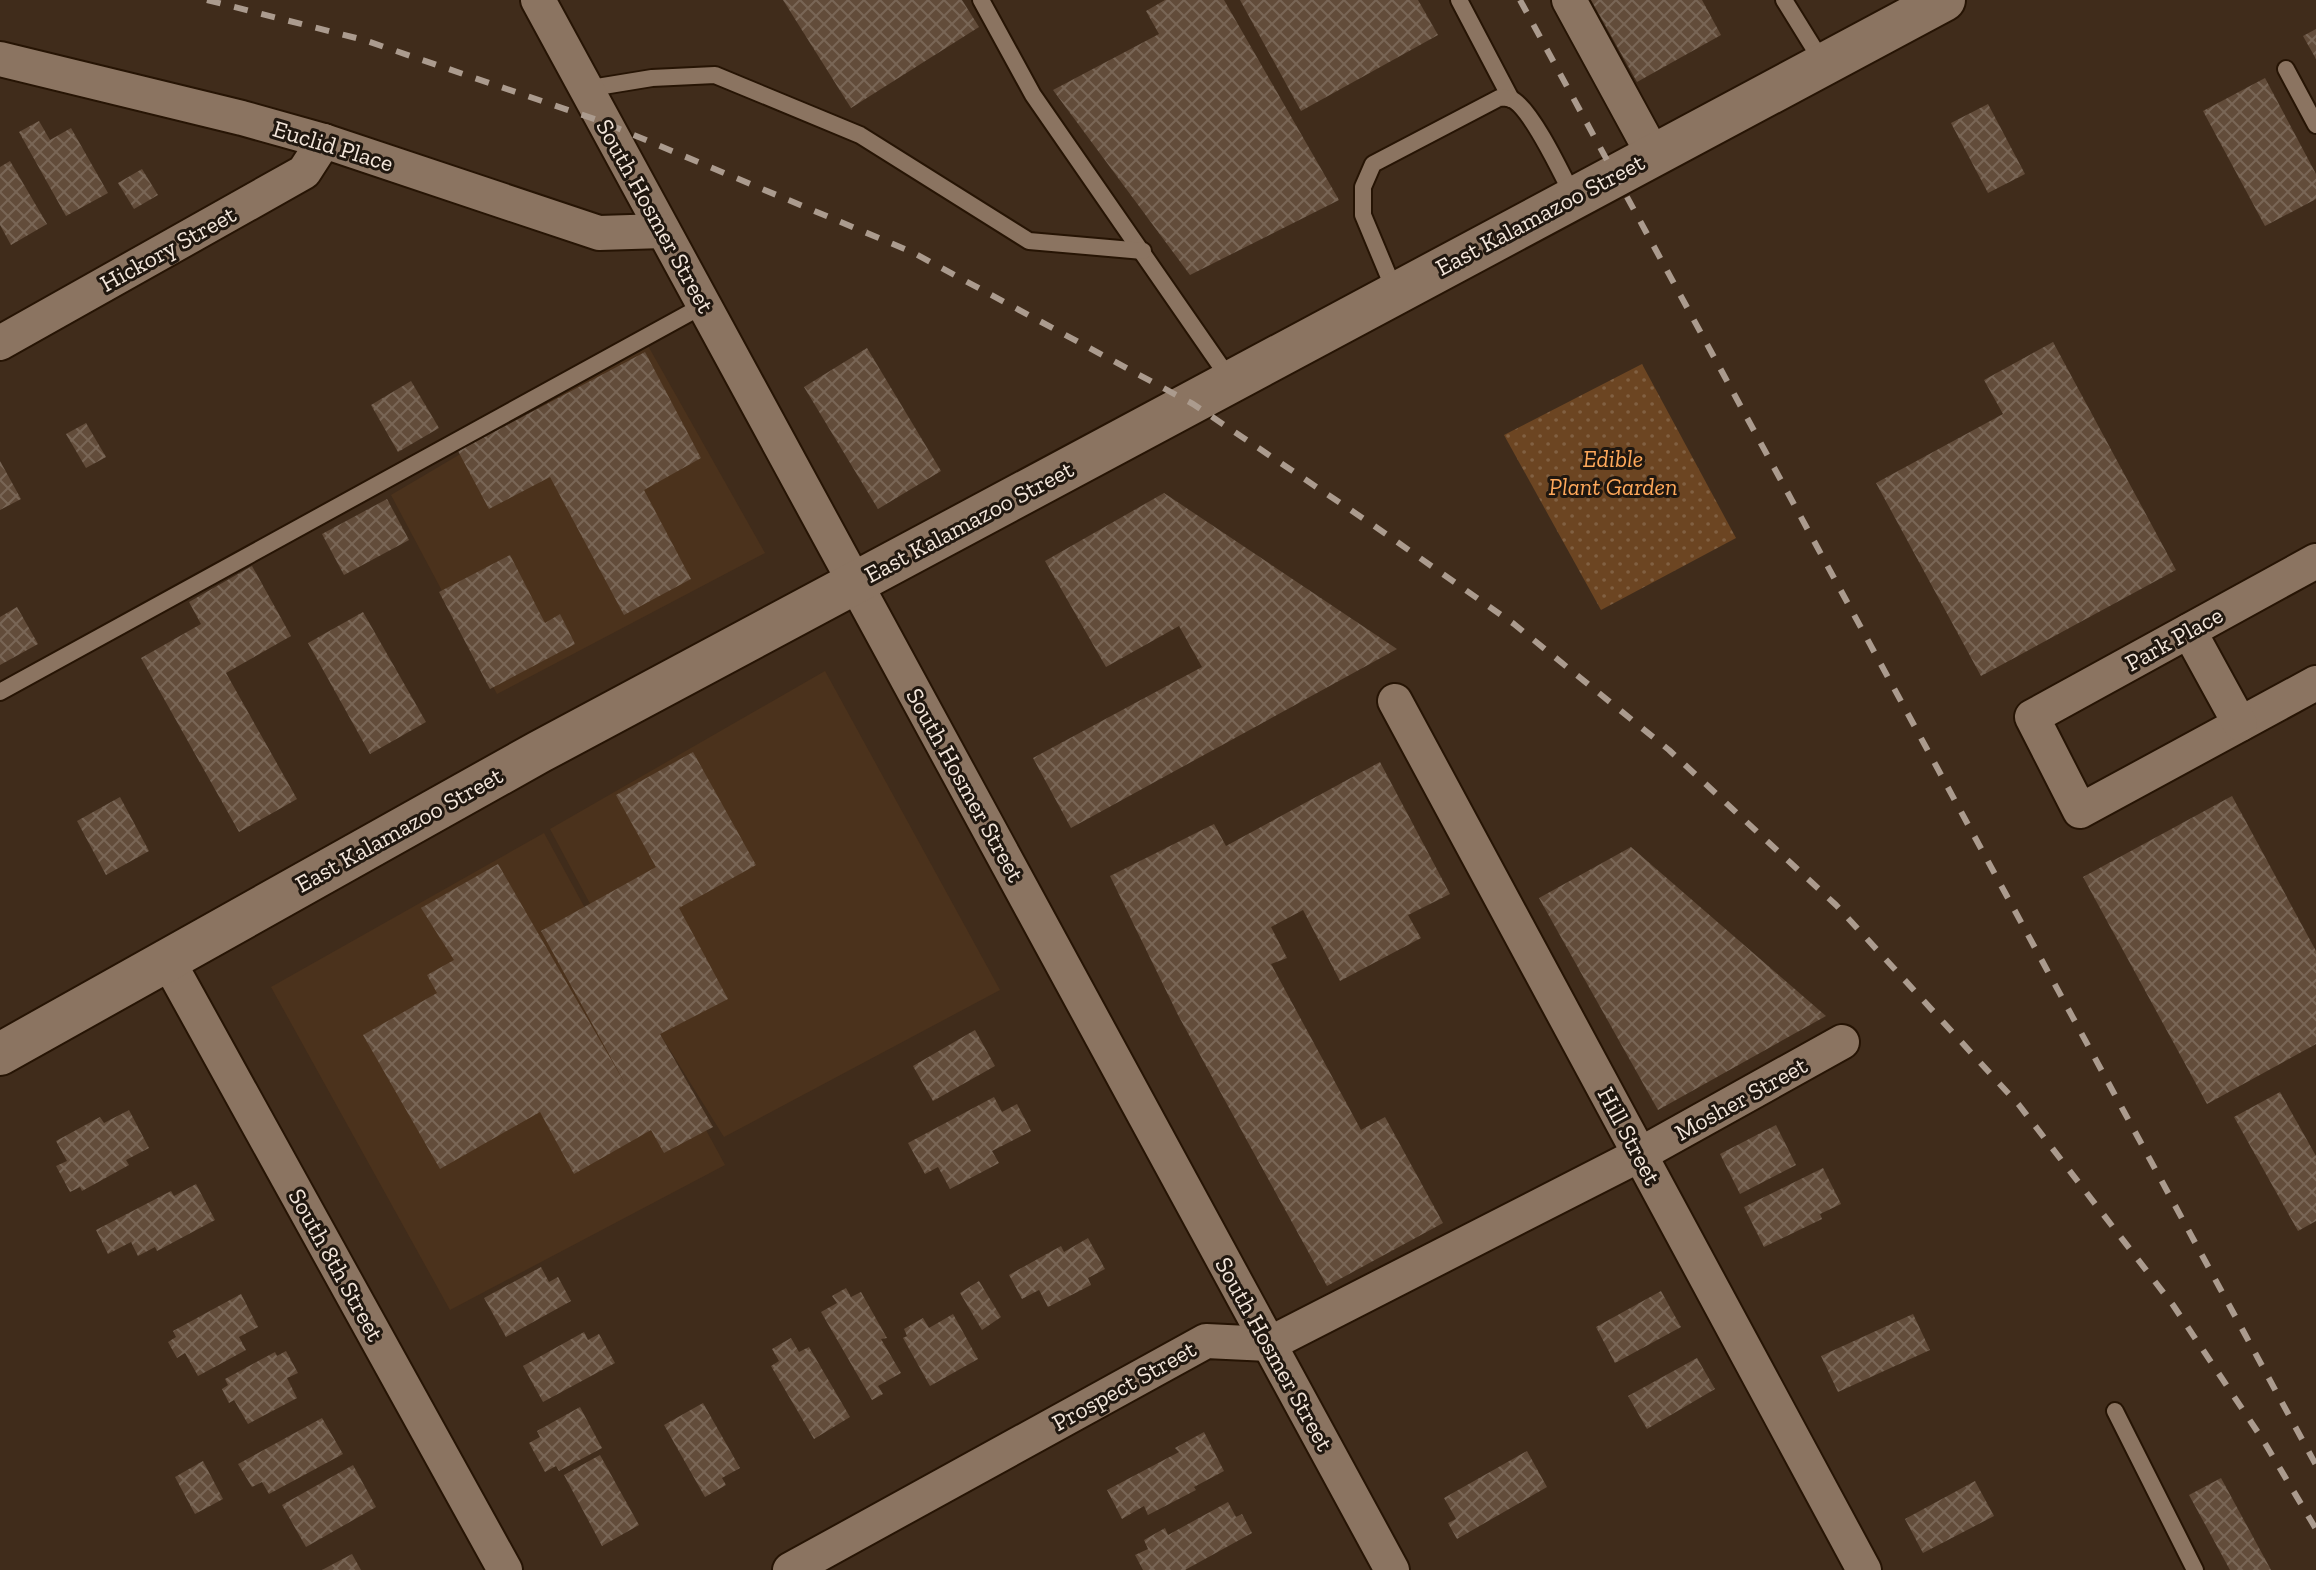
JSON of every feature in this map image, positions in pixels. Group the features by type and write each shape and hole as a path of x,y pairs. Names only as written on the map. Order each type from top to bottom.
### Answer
{"street":[{"name":"South Hosmer Street","path":"538,0 1392,1570"},
{"path":"1569,0 1653,154"},
{"name":"East Kalamazoo Street","path":"0,1054 539,752 1944,0"},
{"name":"Euclid Place","path":"0,59 324,141 599,233 663,231"},
{"name":"Hickory Street","path":"0,343 304,172 324,141"},
{"name":"Park Place","path":"2240,724 2080,811 2032,717 2316,561"},
{"path":"2189,631 2240,724 2316,683"},
{"name":"Hill Street","path":"1395,701 1864,1570"},
{"name":"South 8th Street","path":"168,961 505,1570"},
{"name":"Mosher Street","path":"1639,1155 1842,1042"},
{"name":"Prospect Street","path":"790,1570 1206,1341 1269,1344 1639,1155"}],"lane":[{"path":"981,0 1033,95 1232,382"},
{"path":"1459,0 1511,99 1520,105 1536,127 1574,197"},
{"path":"1784,0 1824,64"},
{"path":"2286,69 2316,125"},
{"path":"585,89 652,78 715,75 860,135 1029,241 1143,251"},
{"path":"1396,294 1363,215 1363,187 1373,164 1499,98 1511,99"},
{"path":"0,692 704,305"},
{"path":"2115,1411 2195,1570"}],"shaded area":[{"path":"647,344 765,553 497,694 391,495"},
{"path":"825,671 1000,990 724,1137 660,1034 550,829"},
{"path":"544,833 725,1165 450,1310 271,987"}],"green space":[{"name":"Edible Plant Garden","path":"1642,364 1736,538 1601,610 1504,435"}],"building":[{"path":"783,0 962,0 979,27 851,108"},
{"path":"1165,0 1224,0 1339,200 1190,275 1053,90 1159,34 1146,11"},
{"path":"1240,0 1418,0 1438,35 1301,111"},
{"path":"1591,0 1702,0 1721,35 1637,82"},
{"path":"2316,29 2316,59 2303,36"},
{"path":"2265,78 2316,174 2316,199 2265,226 2203,111"},
{"path":"1988,104 2025,174 1988,193 1951,123"},
{"path":"39,121 50,140 71,128 108,193 66,216 19,132"},
{"path":"10,161 47,224 11,245 0,225 0,167"},
{"path":"142,169 158,195 134,209 118,183"},
{"path":"2053,342 2176,570 1981,676 1876,483 2003,414 1984,380"},
{"path":"867,348 941,471 878,509 804,387"},
{"path":"645,352 701,458 644,490 691,579 624,615 550,477 489,509 458,451"},
{"path":"411,381 439,428 398,452 371,405"},
{"path":"86,423 106,457 86,468 66,434"},
{"path":"0,461 21,499 0,510"},
{"path":"1164,493 1397,649 1071,828 1033,758 1202,667 1179,626 1106,667 1045,561"},
{"path":"387,499 409,540 344,575 322,534"},
{"path":"510,555 545,623 560,614 575,644 490,689 439,592"},
{"path":"252,566 291,636 226,673 297,799 239,832 141,658 201,624 189,602"},
{"path":"17,607 38,644 0,665 0,617"},
{"path":"363,612 426,722 370,754 308,643"},
{"path":"693,752 756,865 679,908 728,999 660,1034 713,1127 664,1153 651,1130 574,1174 540,1112 440,1169 363,1035 437,993 427,975 454,960 421,908 498,864 627,1087 541,931 656,867 616,795"},
{"path":"1380,762 1450,894 1408,915 1421,938 1340,981 1303,910 1271,927 1287,958 1271,964 1361,1130 1385,1117 1443,1223 1327,1286 1178,1015 1110,876 1214,824 1226,846"},
{"path":"2232,796 2316,951 2316,1044 2207,1104 2083,877"},
{"path":"120,797 149,851 106,875 77,821"},
{"path":"1631,847 1826,1016 1658,1110 1539,898"},
{"path":"975,1030 995,1066 933,1101 913,1066"},
{"path":"2280,1092 2316,1156 2316,1221 2298,1231 2234,1117"},
{"path":"994,1097 1002,1112 1017,1104 1031,1131 992,1151 999,1163 950,1189 938,1167 925,1174 908,1143"},
{"path":"129,1110 149,1148 126,1160 129,1165 82,1191 80,1187 70,1192 56,1166 67,1161 56,1141 100,1117 104,1123"},
{"path":"1776,1125 1796,1165 1740,1194 1720,1154"},
{"path":"1823,1168 1841,1204 1820,1214 1822,1219 1764,1247 1744,1207"},
{"path":"196,1184 215,1220 157,1251 155,1247 138,1256 131,1242 108,1254 96,1230 171,1191 174,1196"},
{"path":"1088,1238 1105,1269 1088,1278 1091,1285 1048,1307 1039,1290 1022,1299 1009,1275 1061,1246 1064,1252"},
{"path":"541,1267 549,1282 558,1277 571,1301 506,1337 484,1298"},
{"path":"979,1281 1001,1317 982,1330 960,1293"},
{"path":"846,1288 851,1297 861,1292 887,1338 881,1339 901,1373 878,1386 883,1394 872,1400 821,1312 837,1303 832,1296"},
{"path":"1661,1291 1681,1327 1615,1363 1596,1327"},
{"path":"241,1294 258,1327 239,1337 246,1350 198,1376 185,1353 177,1358 168,1342 176,1337 173,1331"},
{"path":"953,1314 978,1359 930,1386 903,1338 907,1336 904,1329 923,1318 929,1328"},
{"path":"1913,1314 1930,1350 1838,1392 1821,1356"},
{"path":"584,1332 588,1340 599,1334 615,1363 543,1402 523,1366"},
{"path":"791,1338 799,1352 809,1347 850,1417 814,1439 771,1366 779,1361 772,1349"},
{"path":"286,1351 298,1373 287,1378 297,1398 248,1424 234,1400 229,1403 222,1389 228,1385 225,1379 275,1352 277,1356"},
{"path":"1697,1358 1715,1389 1647,1429 1628,1396"},
{"path":"703,1403 740,1468 722,1478 726,1485 705,1497 664,1425"},
{"path":"580,1407 602,1448 559,1471 556,1466 545,1472 529,1443 540,1437 537,1431"},
{"path":"322,1418 343,1454 269,1494 262,1482 252,1487 238,1464"},
{"path":"1204,1432 1224,1471 1194,1487 1196,1490 1148,1515 1144,1506 1122,1519 1107,1490 1179,1452 1175,1448"},
{"path":"1527,1451 1547,1487 1457,1539 1448,1523 1456,1519 1444,1498"},
{"path":"600,1455 639,1525 602,1546 564,1475"},
{"path":"203,1461 223,1499 195,1514 175,1477"},
{"path":"353,1465 376,1507 306,1547 282,1505"},
{"path":"2221,1478 2271,1570 2230,1570 2189,1495"},
{"path":"1975,1481 1994,1516 1923,1553 1905,1519"},
{"path":"1228,1502 1236,1517 1242,1514 1252,1533 1185,1570 1143,1570 1135,1555 1148,1549 1144,1540 1165,1528 1168,1535"},
{"path":"352,1554 361,1570 322,1570"}],"railway":[{"path":"207,0 364,40 603,122 912,252 1193,404 1514,624 1669,750 1836,905 2019,1105 2173,1305 2263,1440 2316,1529"},
{"path":"1520,0 2316,1465"}]}
